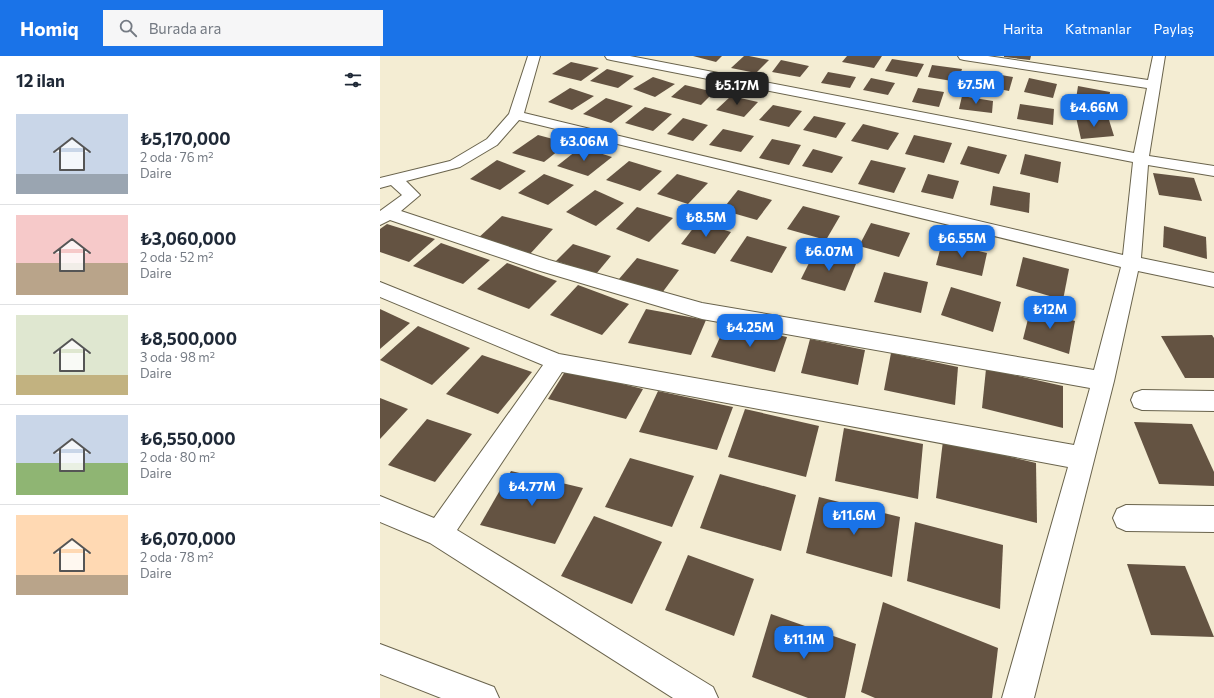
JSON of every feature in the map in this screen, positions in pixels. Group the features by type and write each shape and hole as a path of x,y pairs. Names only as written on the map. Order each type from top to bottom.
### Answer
{"street":[{"path":"387,181 455,164 492,142 516,115 534,56"},
{"path":"611,56 1214,171"},
{"path":"964,56 1154,85"},
{"path":"1018,698 1103,381 1131,263 1141,158 1159,56"},
{"path":"516,115 701,161 1131,263 1214,280"},
{"path":"384,216 412,195 387,181"},
{"path":"384,216 702,311 1103,381"},
{"path":"380,289 557,362 1082,458"},
{"path":"439,534 557,362"},
{"path":"1142,400 1214,401"},
{"path":"380,509 439,534 702,698"},
{"path":"1126,518 1214,519"},
{"path":"380,659 483,698"}],"building":[{"path":"693,56 722,56 716,62"},
{"path":"744,56 769,60 756,73 731,68"},
{"path":"847,56 882,56 874,68 842,62"},
{"path":"1004,56 1031,56 1030,60"},
{"path":"892,59 924,64 917,77 885,71"},
{"path":"781,60 809,66 800,77 772,72"},
{"path":"571,62 599,68 581,81 552,74"},
{"path":"932,65 962,69 958,82 928,77"},
{"path":"607,69 634,76 618,88 590,81"},
{"path":"828,72 856,77 850,88 821,83"},
{"path":"983,72 1013,77 1009,91 979,85"},
{"path":"653,77 675,84 655,97 633,89"},
{"path":"871,78 895,83 888,95 863,90"},
{"path":"1029,78 1057,84 1053,98 1024,92"},
{"path":"685,85 714,92 701,105 671,97"},
{"path":"1078,86 1110,92 1108,105 1076,99"},
{"path":"570,88 594,96 572,110 548,102"},
{"path":"918,88 944,92 939,107 912,102"},
{"path":"731,96 758,102 744,117 716,110"},
{"path":"962,96 993,101 992,113 959,109"},
{"path":"606,98 633,106 611,123 583,114"},
{"path":"1020,104 1054,109 1053,125 1017,119"},
{"path":"773,105 802,111 789,127 759,120"},
{"path":"645,107 672,114 653,131 625,123"},
{"path":"814,116 846,123 836,138 803,130"},
{"path":"1076,117 1109,120 1114,136 1081,139"},
{"path":"683,118 708,125 693,141 667,134"},
{"path":"863,124 899,133 888,150 851,141"},
{"path":"723,129 754,136 741,152 709,145"},
{"path":"538,135 568,143 544,162 512,153"},
{"path":"914,135 952,143 944,163 905,154"},
{"path":"772,139 801,145 789,165 759,158"},
{"path":"968,146 1007,155 999,174 960,164"},
{"path":"581,147 612,157 588,176 557,166"},
{"path":"813,149 843,157 832,173 802,166"},
{"path":"1025,154 1061,162 1058,183 1020,174"},
{"path":"497,160 526,171 500,190 470,179"},
{"path":"871,160 906,168 894,193 858,184"},
{"path":"629,161 662,171 640,191 606,180"},
{"path":"1153,173 1194,178 1202,201 1159,195"},
{"path":"544,174 574,185 548,205 518,193"},
{"path":"677,174 708,183 688,204 657,194"},
{"path":"928,174 959,181 953,199 921,192"},
{"path":"993,186 1030,193 1029,213 990,205"},
{"path":"595,190 624,203 596,226 566,212"},
{"path":"738,190 772,200 757,220 722,210"},
{"path":"803,206 840,216 826,240 787,229"},
{"path":"637,207 673,218 649,242 616,229"},
{"path":"502,216 553,229 530,254 476,240"},
{"path":"698,222 731,232 715,254 681,244"},
{"path":"871,223 910,233 899,257 859,246"},
{"path":"387,224 435,239 409,262 380,252 380,229"},
{"path":"1164,226 1206,237 1207,259 1163,247"},
{"path":"747,236 787,247 772,273 730,261"},
{"path":"942,242 987,253 982,276 936,265"},
{"path":"441,243 490,260 463,284 413,266"},
{"path":"573,244 611,256 596,274 556,261"},
{"path":"814,253 856,264 845,291 801,279"},
{"path":"1023,257 1069,269 1063,300 1016,286"},
{"path":"637,258 679,270 662,293 619,279"},
{"path":"507,263 557,281 529,309 477,289"},
{"path":"884,272 928,282 921,313 874,302"},
{"path":"578,285 629,304 602,335 550,315"},
{"path":"951,287 1001,302 993,332 941,315"},
{"path":"1031,307 1075,321 1069,354 1023,339"},
{"path":"380,309 410,323 380,349"},
{"path":"646,309 706,320 691,355 628,343"},
{"path":"726,324 787,337 775,372 711,357"},
{"path":"418,326 470,348 432,385 380,360"},
{"path":"1212,335 1214,338 1214,378 1185,378 1161,336"},
{"path":"810,339 865,350 858,385 801,373"},
{"path":"891,353 958,367 955,405 884,390"},
{"path":"482,355 532,372 498,414 446,394"},
{"path":"986,369 1063,386 1063,428 982,408"},
{"path":"566,370 643,389 626,419 548,399"},
{"path":"658,391 733,407 717,450 639,432"},
{"path":"380,398 408,409 380,439"},
{"path":"745,409 819,426 806,477 728,457"},
{"path":"427,419 472,434 435,482 388,465"},
{"path":"1134,422 1192,424 1214,472 1214,486 1159,484"},
{"path":"844,428 923,444 918,499 835,481"},
{"path":"943,441 1036,463 1037,523 936,498"},
{"path":"630,458 694,476 672,527 605,507"},
{"path":"511,471 583,488 555,544 480,525"},
{"path":"720,474 796,495 781,551 700,528"},
{"path":"819,497 900,517 892,577 806,553"},
{"path":"594,516 662,542 632,604 561,576"},
{"path":"915,522 1003,545 1000,609 907,581"},
{"path":"688,555 754,579 734,636 665,610"},
{"path":"1127,564 1185,566 1214,637 1151,635"},
{"path":"883,602 998,648 992,698 875,698 861,692"},
{"path":"771,614 856,644 845,698 808,698 752,677"}]}
